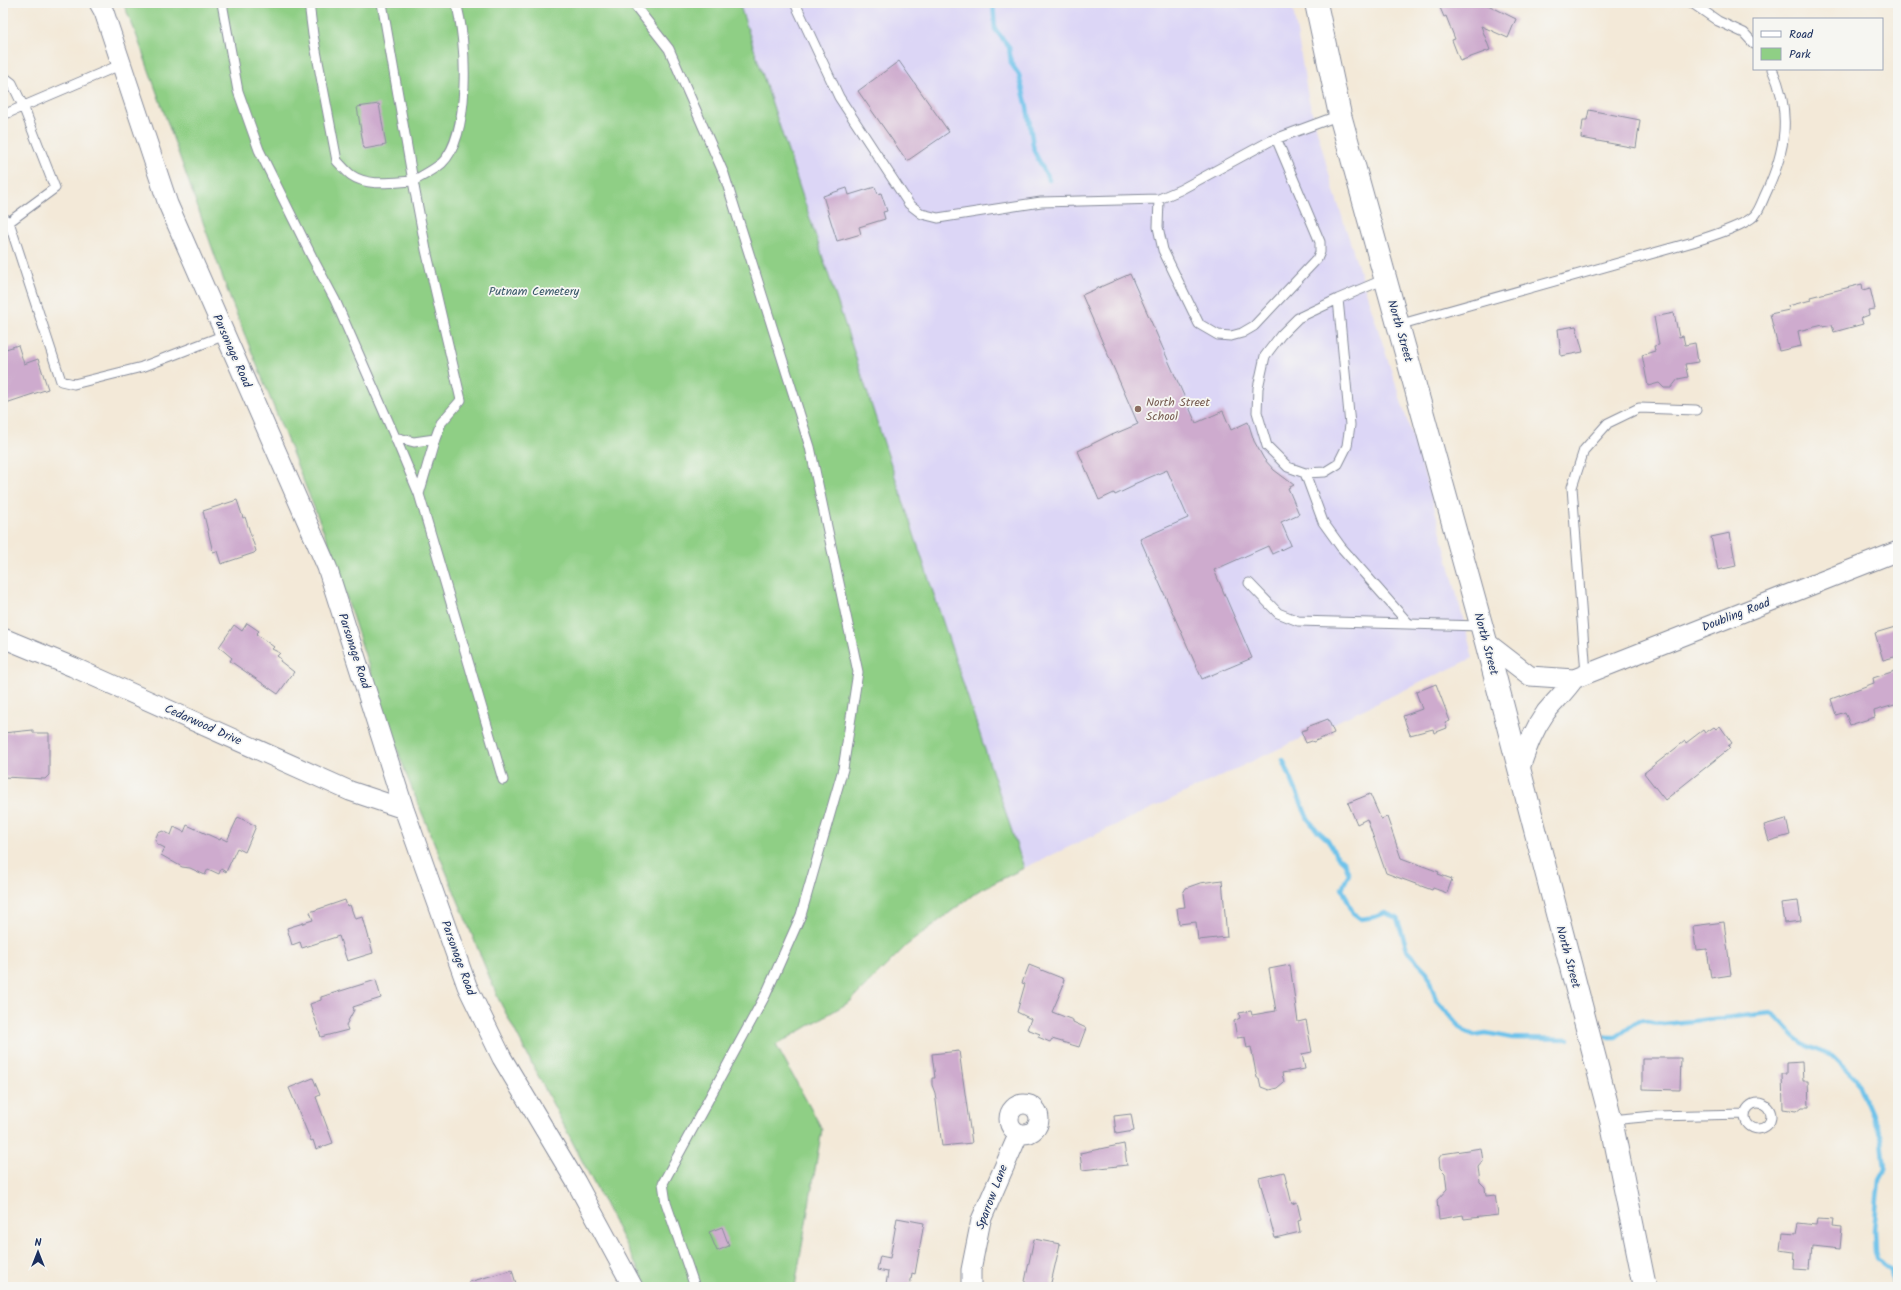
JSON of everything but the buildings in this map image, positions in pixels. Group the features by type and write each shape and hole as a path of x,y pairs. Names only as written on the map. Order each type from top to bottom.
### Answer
{"main road":[{"name":"North Street","path":"1316,3 1340,115 1483,634 1611,1120 1645,1287"}],"street":[{"name":"Parsonage Road","path":"99,3 104,12 120,64 168,204 327,567 404,809 467,986 502,1058 576,1182 633,1287"},
{"name":"Doubling Road","path":"1483,634 1530,676 1580,676 1898,551"},
{"name":"Cedarwood Drive","path":"3,638 73,667 350,791 404,809"},
{"path":"1519,771 1530,739 1547,711 1580,676"},
{"name":"Sparrow Lane","path":"971,1287 971,1270 981,1220 1019,1133"}],"lane":[{"path":"222,3 238,91 259,150 335,300 370,376 419,494 503,780"},
{"path":"309,3 313,35 337,161 351,175 365,181 380,183 413,181 442,163 451,150 459,126 464,97 463,52 456,3"},
{"path":"382,3 426,250 461,400 441,423 419,494"},
{"path":"632,3 669,49 724,174 810,448 858,672 843,769 801,914 766,994 663,1184 666,1204 695,1287"},
{"path":"795,3 839,97 909,204 922,214 938,218 1041,202 1159,199 1180,190 1276,138 1340,115"},
{"path":"1692,3 1718,21 1744,33 1753,43"},
{"path":"3,115 120,64"},
{"path":"1398,325 1693,242 1730,230 1755,215 1773,178 1785,134 1784,106 1779,85 1772,70"},
{"path":"3,76 12,83 23,106 55,188 6,220 61,381 74,384 142,366 225,335"},
{"path":"1159,199 1158,227 1163,250 1199,324 1218,335 1231,336 1242,333 1254,326 1317,259 1320,252 1320,242 1276,138"},
{"path":"1338,299 1350,425 1347,446 1338,464 1325,472 1305,473 1288,467 1267,446 1257,412 1258,388 1265,356 1281,335 1298,318 1338,299 1385,278"},
{"path":"1580,676 1572,487 1584,450 1608,423 1639,408 1696,410"},
{"path":"395,437 414,442 435,439"},
{"path":"1305,473 1323,522 1342,547 1410,624"},
{"path":"1249,583 1278,613 1298,621 1410,624 1483,634"},
{"path":"1611,1120 1654,1116 1745,1114"}],"shaded area":[{"name":"North Street School","path":"739,3 1292,3 1308,97 1332,185 1432,498 1473,658 1024,868"}],"green space":[{"name":"Putnam Cemetery","path":"123,3 739,3 1024,868 978,891 907,945 851,1001 776,1045 822,1129 795,1287 647,1287 498,998 406,774 376,689 330,547 230,298 135,31"}],"waterway":[{"path":"993,3 995,29 1009,47 1011,63 1019,75 1027,107 1034,151 1049,180"},
{"path":"1283,760 1308,819 1328,840 1336,855 1344,862 1349,874 1342,888 1353,913 1361,919 1375,917 1385,913 1397,918 1408,952 1427,972 1436,1000 1464,1031 1474,1035 1486,1033 1512,1038 1569,1039"},
{"path":"1606,1037 1616,1037 1640,1020 1664,1024 1772,1013 1795,1037 1807,1046 1833,1056 1856,1079 1882,1139 1885,1169 1879,1180 1874,1230 1875,1252 1877,1259 1891,1270 1894,1287"}],"place":[{"name":"North Street School","path":"1138,409"}]}
